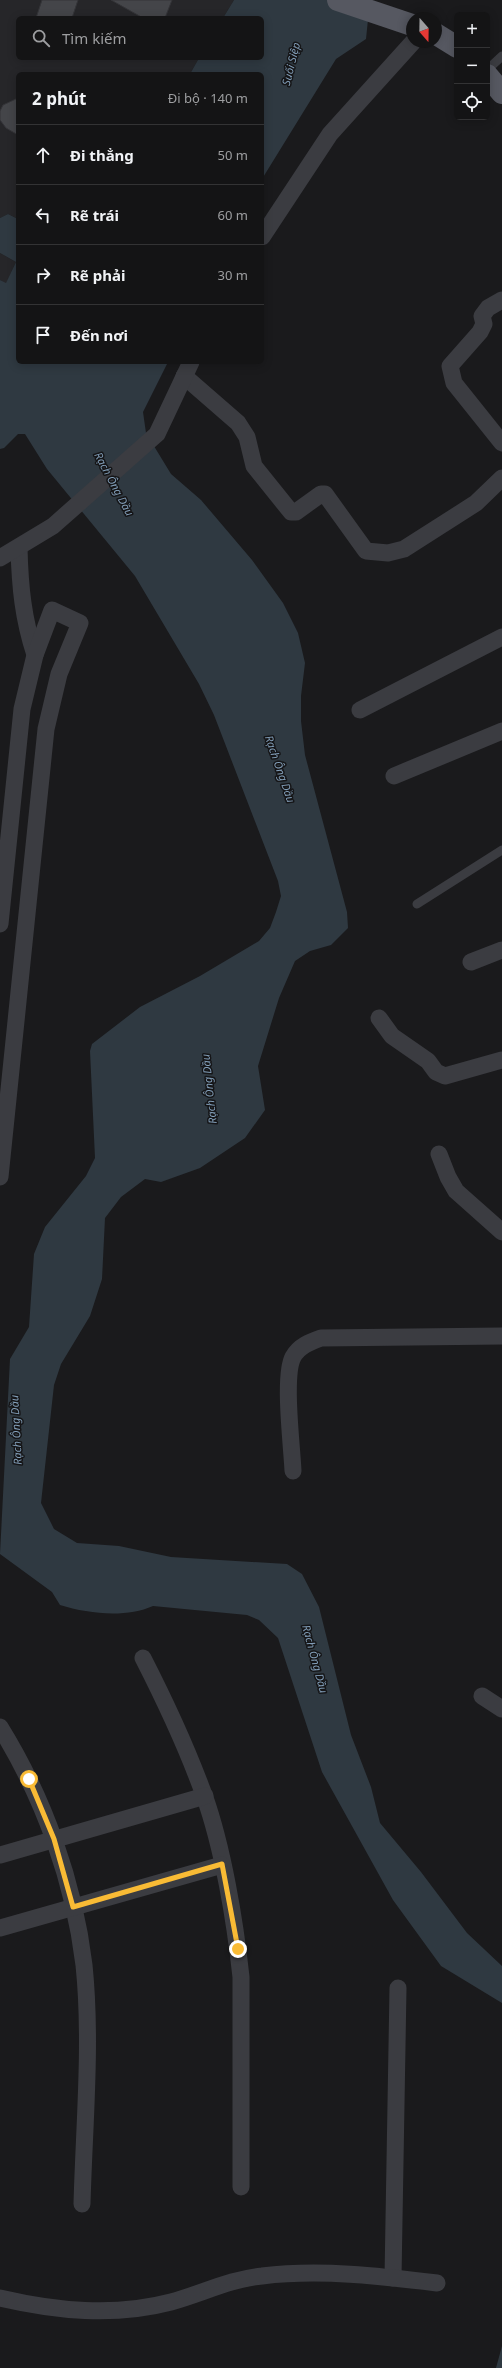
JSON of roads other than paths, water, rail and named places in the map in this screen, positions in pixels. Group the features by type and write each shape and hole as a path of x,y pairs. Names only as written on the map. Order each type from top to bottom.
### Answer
{"main road":[{"path":"338,0 406,23"},
{"path":"442,38 454,45"},
{"path":"490,79 502,93"}],"street":[{"path":"264,234 330,134 408,48"},
{"path":"501,302 488,308 482,316 484,324 480,332 450,366 454,383 502,443"},
{"path":"0,558 19,548 53,526 157,434 188,369 238,424 247,437 254,466 290,512 296,512 321,494 325,494 366,550 388,553 404,549 476,503 502,478"},
{"path":"19,548 20,586 25,623 35,654"},
{"path":"0,924 22,710 35,654 52,610 80,623 59,674 46,729 0,1177"},
{"path":"360,710 502,637"},
{"path":"394,776 502,731"},
{"path":"14,788 40,788"},
{"path":"471,962 502,950"},
{"path":"379,1018 392,1036 428,1061 436,1072 445,1076 502,1060"},
{"path":"439,1154 448,1177 456,1191 502,1232"},
{"path":"293,1471 289,1383 293,1357 306,1343 320,1338 502,1336"},
{"path":"143,1658 171,1714 205,1796 222,1864 238,1949 241,1977 241,2187"},
{"path":"482,1696 502,1709"},
{"path":"0,1727 29,1779 54,1839 73,1907 84,1967 87,2036 82,2204"},
{"path":"0,1855 205,1796"},
{"path":"0,1928 222,1864"},
{"path":"393,2278 398,1988"},
{"path":"0,2298 36,2306 67,2310 130,2310 169,2303 261,2276 357,2274 437,2283"}],"lane":[{"path":"490,67 502,56"},
{"path":"418,904 502,850"}],"water":[{"name":"Suối Siệp","path":"234,0 370,0 366,39 336,59 264,176 264,72 191,72 198,60 264,60 264,16 224,16"},
{"path":"8,214 16,218 16,262 0,253 0,218"},
{"name":"Rạch Ông Dầu","path":"16,262 16,364 167,364 143,412 146,433 171,474 201,500 252,560 283,603 298,633 305,663 301,696 301,721 305,755 347,912 348,928 331,945 310,951 295,961 279,998 258,1066 265,1110 245,1138 200,1168 161,1182 145,1179 121,1197 105,1218 102,1279 90,1316 61,1364 54,1385 41,1503 54,1529 77,1543 119,1546 171,1557 287,1564 302,1574 319,1607 351,1735 371,1787 380,1823 421,1872 467,1933 502,1966 502,2003 441,1966 393,1900 322,1772 278,1638 259,1620 247,1615 153,1606 142,1610 119,1613 83,1611 71,1608 60,1605 52,1592 0,1554 10,1359 29,1327 34,1254 45,1227 86,1176 95,1158 90,1051 92,1044 140,1007 200,976 259,941 270,928 281,896 278,881 214,715 199,684 135,576 47,469 25,434 18,434 4,448 0,449 0,280 6,283"},
{"path":"502,2346 502,2368 496,2368"}]}
